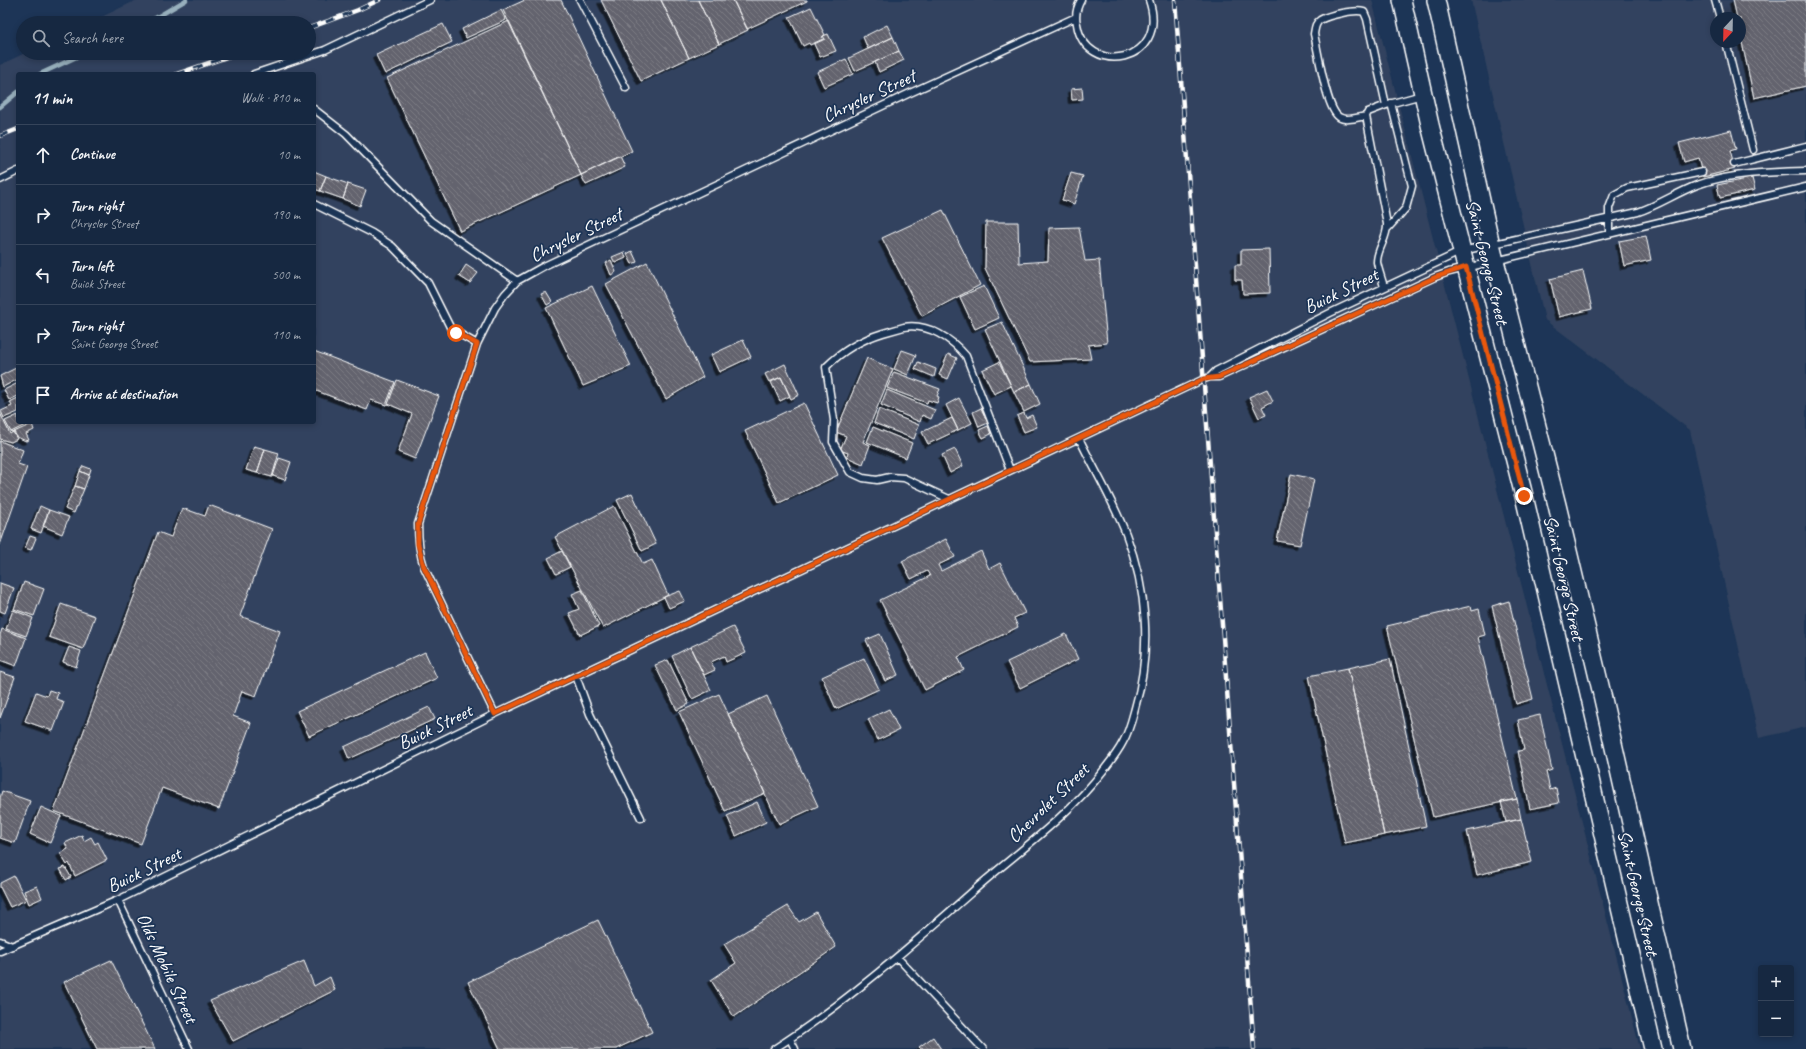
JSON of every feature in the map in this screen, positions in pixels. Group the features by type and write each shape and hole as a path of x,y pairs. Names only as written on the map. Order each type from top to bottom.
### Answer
{"main road":[{"name":"Saint George Street","path":"1402,0 1464,259 1524,496 1653,1049"},
{"name":"Saint George Street","path":"1436,0 1493,252 1559,513 1682,1049"}],"lane":[{"path":"316,53 430,0"},
{"path":"580,0 626,88"},
{"path":"1081,0 1076,17 1078,32 1085,44 1096,53 1110,58 1124,57 1137,51 1148,40 1153,27 1154,13 1149,0"},
{"path":"1715,0 1718,12"},
{"path":"1384,287 1377,262 1388,228 1406,208 1412,186 1388,104 1364,12 1358,10 1320,20 1315,26 1314,34 1329,102 1337,117 1344,119 1366,116 1368,112 1388,104 1424,94"},
{"name":"Chrysler Street","path":"495,714 424,567 418,544 418,524 477,344 495,308 504,294 517,281 558,259 910,93 1076,17"},
{"path":"1728,48 1753,150"},
{"path":"266,72 298,60"},
{"path":"316,111 346,134 434,224 517,281"},
{"path":"1366,116 1388,228"},
{"path":"1734,164 1806,146"},
{"path":"1493,252 1608,218 1655,206 1680,192 1705,183 1748,174 1806,171"},
{"path":"0,180 16,172"},
{"path":"1609,234 1608,218 1611,201 1614,195 1621,190 1702,172"},
{"path":"1493,252 1609,234 1806,187"},
{"path":"316,205 372,233 392,246 428,283 451,329 477,344"},
{"name":"Buick Street","path":"0,951 118,900 495,714 1210,377 1216,370 1384,287 1464,259 1493,252"},
{"name":"Buick Street","path":"1210,377 1219,377 1436,277 1464,259 1493,252"},
{"path":"949,499 904,478 890,477 877,480 863,478 849,470 833,442 834,420 826,367 840,352 869,337 906,327 928,329 948,338 956,344 966,356 1010,470"},
{"name":"Chevrolet Street","path":"774,1049 807,1028 897,957 1080,798 1103,771 1124,742 1140,692 1146,660 1144,609 1140,585 1126,533 1079,438"},
{"path":"576,676 590,714 641,818"},
{"name":"Olds Mobile Street","path":"118,900 189,1049"},
{"path":"0,941 12,946"},
{"path":"897,957 983,1049"},
{"path":"790,1039 795,1049"}],"shaded area":[{"path":"137,0 1372,0 1640,1049 0,1049 0,65 16,57 16,60 316,60 316,16 104,16"},
{"path":"1471,0 1806,0 1806,727 1759,738 1690,430 1545,320"}],"building":[{"path":"525,0 561,0 632,151 581,175 503,10"},
{"path":"601,0 661,0 689,58 641,81"},
{"path":"661,0 698,0 719,44 689,58"},
{"path":"698,0 733,0 748,30 719,44"},
{"path":"733,0 807,0 807,1 747,29"},
{"path":"1733,0 1806,0 1806,86 1754,98 1743,48 1746,48 1746,12 1736,12"},
{"path":"811,7 825,35 822,37 823,39 810,45 809,43 803,46 789,17"},
{"path":"501,10 506,20 466,38 462,29"},
{"path":"509,21 581,175 460,231 387,78"},
{"path":"443,24 452,42 385,74 376,55"},
{"path":"887,25 893,37 868,49 863,37"},
{"path":"828,34 836,51 820,57 814,44 825,39 823,36"},
{"path":"893,37 899,51 855,71 849,58"},
{"path":"899,51 904,60 879,72 875,62"},
{"path":"846,59 853,74 824,87 817,72"},
{"path":"1082,88 1083,99 1072,100 1071,89"},
{"path":"1731,130 1736,149 1730,151 1735,169 1703,177 1698,158 1684,162 1679,143"},
{"path":"620,156 625,167 586,185 581,175"},
{"path":"316,172 326,176 320,191 316,190"},
{"path":"1071,173 1083,176 1074,204 1062,200"},
{"path":"326,176 348,184 343,199 320,191"},
{"path":"1752,178 1755,190 1720,198 1717,185"},
{"path":"348,184 366,190 360,206 343,199"},
{"path":"943,210 980,285 922,316 882,238"},
{"path":"986,222 1018,222 1019,263 1048,261 1049,228 1079,227 1085,261 1099,260 1107,343 1088,345 1091,359 1030,362 985,268"},
{"path":"1646,236 1651,260 1624,266 1619,241"},
{"path":"1269,249 1270,293 1243,294 1242,280 1235,280 1235,265 1241,265 1241,250"},
{"path":"632,251 637,262 632,264 627,254"},
{"path":"624,252 626,258 615,263 612,257"},
{"path":"611,260 616,272 611,275 606,263"},
{"path":"647,262 703,377 666,399 606,284"},
{"path":"466,265 478,273 470,283 459,276"},
{"path":"1583,271 1592,309 1559,317 1550,279"},
{"path":"592,286 631,366 583,386 546,308"},
{"path":"984,286 999,318 975,329 960,297"},
{"path":"546,292 552,302 547,305 541,294"},
{"path":"1002,322 1031,384 1014,392 985,329"},
{"path":"743,340 751,357 719,372 711,355"},
{"path":"902,350 916,355 908,375 894,369"},
{"path":"316,352 395,382 386,405 371,400 367,410 316,391"},
{"path":"948,354 957,358 948,379 939,375"},
{"path":"867,358 893,369 863,442 870,445 863,464 847,457 848,453 840,450 846,436 836,432"},
{"path":"918,362 936,369 934,377 915,369"},
{"path":"999,362 1011,386 994,394 982,370"},
{"path":"785,364 799,395 791,399 781,377 769,382 765,374"},
{"path":"16,368 16,380 3,387 0,376"},
{"path":"894,372 940,389 937,396 939,397 937,403 928,400 927,403 887,388"},
{"path":"781,377 790,396 780,401 771,382"},
{"path":"397,380 439,396 415,459 398,452 412,414 388,404"},
{"path":"16,384 16,397 9,400 4,390"},
{"path":"1031,384 1040,404 1024,412 1014,392"},
{"path":"1267,389 1273,401 1262,407 1266,415 1259,418 1249,397"},
{"path":"887,390 935,410 931,419 922,415 920,422 881,405"},
{"path":"959,398 972,423 958,430 946,405"},
{"path":"16,399 16,413 4,418 1,411 12,406 10,402"},
{"path":"804,403 838,475 779,503 745,431"},
{"path":"981,408 988,423 979,427 973,412"},
{"path":"879,409 919,425 914,439 874,423"},
{"path":"0,413 10,434 13,432 17,439 11,442 0,439"},
{"path":"1024,413 1026,418 1032,415 1037,427 1024,432 1017,416"},
{"path":"16,416 16,424 27,424 11,432 5,421"},
{"path":"952,418 958,430 928,444 922,432"},
{"path":"32,424 34,430 26,434 29,440 26,441 17,437 14,432"},
{"path":"988,426 991,434 983,438 979,430"},
{"path":"873,427 912,443 906,458 867,442"},
{"path":"0,441 23,450 18,464 27,467 0,545"},
{"path":"254,446 265,449 257,473 246,470"},
{"path":"265,449 279,453 272,477 257,473"},
{"path":"955,449 963,466 950,473 942,455"},
{"path":"279,458 291,462 285,480 273,476"},
{"path":"83,466 91,469 89,475 80,471"},
{"path":"80,471 89,475 84,489 75,486"},
{"path":"1291,474 1314,479 1300,545 1277,541"},
{"path":"75,486 84,489 74,513 65,509"},
{"path":"632,493 656,544 642,551 617,500"},
{"path":"209,505 272,529 240,616 280,631 256,696 242,691 233,716 251,723 219,809 162,788 141,844 54,811 158,532 171,537 182,508 205,516"},
{"path":"40,506 49,510 41,533 31,529"},
{"path":"614,506 643,564 652,560 668,595 603,628 555,537"},
{"path":"49,510 69,517 62,534 43,526"},
{"path":"30,536 36,538 31,550 25,548"},
{"path":"946,539 955,557 938,565 941,571 981,551 989,569 1000,563 1025,613 1014,618 1018,627 958,657 964,670 925,690 880,600 930,576 927,571 911,579 902,561"},
{"path":"562,551 570,567 556,574 548,558"},
{"path":"24,582 44,589 34,616 14,609"},
{"path":"0,583 14,588 5,613 0,611"},
{"path":"582,590 599,626 580,635 569,613 579,609 572,594"},
{"path":"680,591 685,601 669,608 664,597"},
{"path":"1509,601 1533,699 1516,704 1492,606"},
{"path":"61,604 95,616 83,649 49,637"},
{"path":"1471,606 1472,611 1479,609 1485,635 1478,637 1517,799 1433,817 1387,626"},
{"path":"13,610 33,618 26,636 6,629"},
{"path":"733,627 746,653 726,662 724,656 711,662 715,670 704,675 690,647"},
{"path":"2,629 26,638 16,666 0,660 0,635"},
{"path":"880,634 898,675 885,681 866,640"},
{"path":"1066,634 1078,659 1020,688 1007,662"},
{"path":"69,647 81,651 76,667 63,662"},
{"path":"690,647 711,690 692,699 672,656"},
{"path":"425,652 437,678 309,736 297,711"},
{"path":"864,658 879,689 836,709 822,677"},
{"path":"1390,659 1426,826 1384,835 1348,668"},
{"path":"668,660 689,704 677,710 655,665"},
{"path":"1348,668 1384,835 1345,843 1309,676"},
{"path":"0,672 15,677 0,718"},
{"path":"49,690 58,693 56,699 64,702 53,731 25,721 36,692 47,696"},
{"path":"719,694 765,793 725,811 679,712"},
{"path":"767,696 818,806 779,824 728,714"},
{"path":"429,707 435,719 349,759 344,747"},
{"path":"889,709 899,730 878,740 868,719"},
{"path":"1540,715 1552,770 1546,772 1550,790 1556,788 1559,803 1530,809 1518,751 1524,750 1518,720"},
{"path":"2,791 30,801 15,843 0,838 0,798"},
{"path":"1517,799 1521,819 1506,822 1501,802"},
{"path":"757,802 766,822 736,836 727,816"},
{"path":"41,807 61,816 50,843 30,834"},
{"path":"1521,819 1532,862 1477,875 1467,831"},
{"path":"82,835 84,841 91,837 95,844 98,842 107,860 75,876 69,863 67,865 60,853 68,849 65,843"},
{"path":"65,867 71,877 66,880 60,869"},
{"path":"14,876 26,900 10,907 0,887 0,883"},
{"path":"37,886 42,898 29,904 24,891"},
{"path":"788,906 799,922 816,912 836,947 734,1017 711,980 736,963 724,944"},
{"path":"598,920 652,1032 616,1049 500,1049 468,982"},
{"path":"111,960 155,1049 97,1049 64,982"},
{"path":"304,961 314,986 330,977 335,990 233,1041 210,1001"},
{"path":"933,1037 941,1049 921,1049 919,1047"}],"waterway":[{"path":"159,16 186,0"},
{"path":"44,72 70,60"},
{"path":"0,107 16,94"}],"railway":[{"path":"316,25 358,10 379,0"},
{"path":"1175,0 1254,1049"},
{"path":"183,72 218,60"},
{"path":"0,136 16,130"}],"route":[{"path":"456,333 477,344 418,524 418,544 424,567 495,714 1204,379 1219,377 1436,277 1466,267 1524,496"}]}
